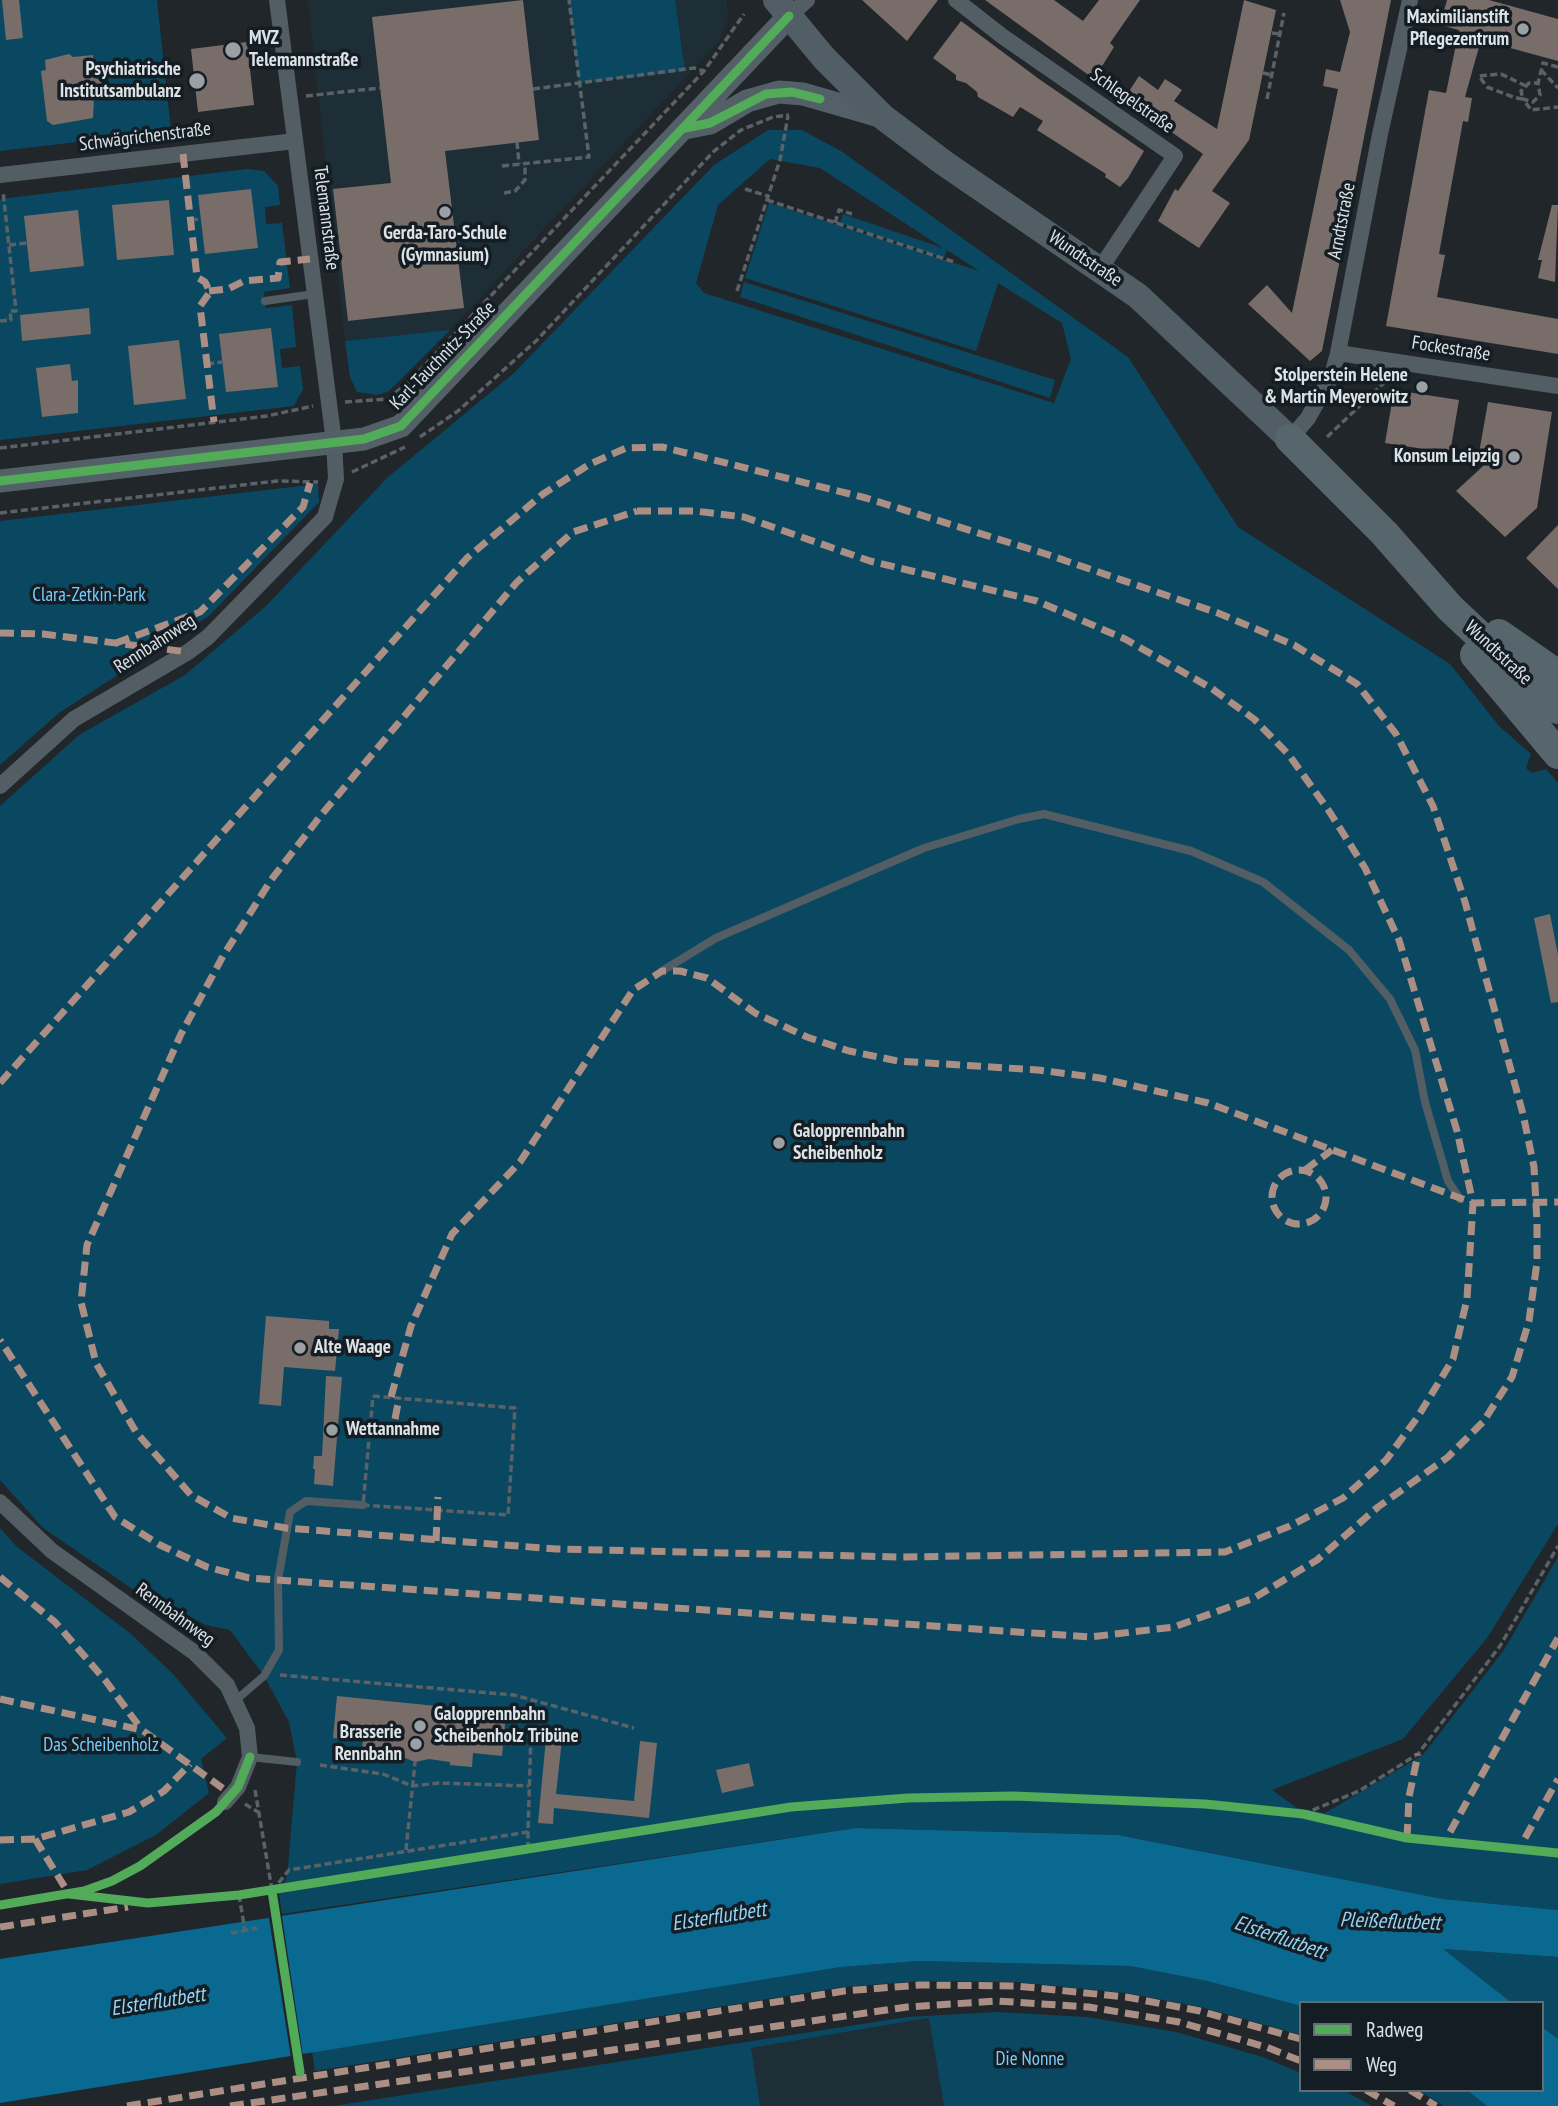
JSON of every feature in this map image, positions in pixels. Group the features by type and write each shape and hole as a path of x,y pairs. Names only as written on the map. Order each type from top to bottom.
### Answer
{"highway":[{"name":"Wundtstraße","path":"1290,439 1384,533 1450,608 1558,709"},
{"name":"Wundtstraße","path":"1384,533 1427,565 1499,634 1558,702"},
{"path":"1384,533 1432,606 1558,754"},
{"path":"1499,634 1558,676"}],"main road":[{"name":"Wundtstraße","path":"791,5 824,58 883,117 1168,320 1290,439"},
{"name":"Karl-Tauchnitz-Straße","path":"0,481 334,442 379,435 401,426 685,128 791,5"},
{"path":"685,128 710,124 747,101 779,92 803,94 883,117"}],"street":[{"name":"Telemannstraße","path":"277,0 334,442"},
{"name":"Schlegelstraße","path":"956,0 1002,36 1175,156 1100,269"},
{"name":"Arndtstraße","path":"1290,439 1308,418 1332,375 1410,0"},
{"name":"Schwägrichenstraße","path":"1,175 295,141"},
{"name":"Fockestraße","path":"1338,353 1558,386"},
{"name":"Rennbahnweg","path":"0,786 74,719 188,652 208,636 325,517 336,479 334,442"},
{"name":"Rennbahnweg","path":"0,1502 52,1551 195,1653 218,1673 236,1700 247,1728 250,1757"},
{"path":"225,1802 243,1778 250,1757"}],"lane":[{"path":"265,301 314,294"},
{"path":"662,971 716,938 924,848 1019,819 1044,814 1191,851 1263,882 1349,950 1390,999 1415,1050 1425,1102 1448,1181 1460,1199"},
{"path":"236,1700 264,1676 279,1650 278,1580 289,1512 306,1501 363,1505"},
{"path":"250,1757 297,1762"}],"path":[{"path":"502,166 589,157 569,0"},
{"path":"1267,99 1284,13"},
{"path":"0,448 267,416 328,403 388,399 409,382 704,71 744,14"},
{"path":"1272,33 1280,34"},
{"path":"1525,86 1501,74 1479,76 1487,88 1533,102 1541,95 1538,83 1543,63 1558,67"},
{"path":"533,89 694,68 714,74"},
{"path":"1541,70 1558,88"},
{"path":"1263,73 1272,75"},
{"path":"1538,83 1525,86 1521,91 1531,110 1558,107"},
{"path":"319,95 380,88"},
{"path":"737,291 780,160 790,103"},
{"path":"504,193 515,191 526,180 517,142"},
{"path":"0,321 11,320 10,311 16,311 1,175"},
{"path":"745,189 835,223 954,262"},
{"path":"835,223 839,210 852,214"},
{"path":"191,220 201,219"},
{"path":"9,245 27,243"},
{"path":"207,364 222,362"},
{"path":"1327,437 1393,376"},
{"path":"373,1396 515,1408 508,1515 363,1505 373,1396"},
{"path":"1303,1814 1359,1791 1418,1755 1500,1646 1558,1546"},
{"path":"291,1675 514,1695 634,1728"},
{"path":"528,1849 532,1700"},
{"path":"406,1850 415,1762"},
{"path":"320,1765 383,1774 412,1786 439,1783 528,1786"},
{"path":"258,1812 272,1891 289,1870 528,1832"},
{"path":"239,1895 244,1931"},
{"path":"231,1933 257,1928"}],"shaded area":[{"name":"Gerda-Taro-Schule (Gymnasium)","path":"308,0 727,0 728,20 720,40 450,330 345,341"},
{"path":"930,2018 944,2106 760,2106 750,2048"}],"green space":[{"path":"0,0 157,0 171,131 0,151"},
{"path":"569,0 675,0 685,71 579,83"},
{"name":"Galopprennbahn Scheibenholz","path":"768,130 802,130 841,151 1128,357 1238,527 1450,664 1499,726 1531,754 1526,768 1532,773 1546,769 1558,783 1558,1524 1487,1638 1403,1739 1272,1790 1297,1808 1325,1813 1423,1755 1504,1650 1558,1557 1558,1910 1443,1899 1118,1835 856,1828 282,1914 279,1893 287,1877 297,1762 289,1722 264,1676 230,1630 206,1625 131,1588 43,1528 0,1480 0,806 79,735 185,675 266,606 387,478 514,373 714,165","holes":["770,159 820,168 943,248 843,214 840,223 944,258 947,250 979,271 769,203 745,278 976,351 998,283 1062,323 1071,359 1054,403 704,293 696,283 718,205"]},
{"path":"247,169 264,171 278,186 280,205 265,207 266,224 282,223 290,288 264,292 266,308 292,305 296,347 280,349 282,368 300,366 303,389 294,406 0,440 0,199"},
{"path":"744,282 1055,380 1050,398 740,297"},
{"path":"450,330 389,391 377,395 357,392 350,377 345,341"},
{"name":"Clara-Zetkin-Park","path":"318,484 319,502 209,616 59,713 0,765 0,521"},
{"name":"Das Scheibenholz","path":"0,1528 16,1546 131,1634 173,1674 227,1738 201,1759 209,1793 156,1835 87,1870 0,1884"},
{"path":"1442,1949 1558,1957 1558,2039 1544,2028 1544,2001 1509,2001"},
{"path":"919,1961 1130,1966 1207,1981 1299,2005 1299,2034 1201,2007 1126,1993 1017,1982 920,1981 843,1987 315,2071 312,2051 841,1967"},
{"name":"Die Nonne","path":"997,2012 1087,2017 1176,2032 1263,2057 1299,2072 1299,2092 1347,2092 1372,2106 944,2106 929,2018 751,2048 760,2106 333,2106 907,2017"},
{"path":"1421,2092 1470,2092 1487,2106 1444,2106"}],"water":[{"path":"856,1828 1118,1835 1443,1899 1558,1910 1558,1957 1443,1949 1509,2001 1299,2001 1299,2005 1207,1981 1130,1966 919,1961 841,1967 0,2103 0,1959"},
{"path":"1544,2028 1558,2039 1558,2106 1487,2106 1470,2092 1544,2092"}],"pier":[{"path":"281,1910 303,2056 291,2058 268,1912"}],"building":[{"path":"2,0 19,0 23,38 6,40"},
{"path":"523,0 539,140 445,151 464,308 348,321 333,189 391,183 372,17"},
{"path":"862,0 938,0 907,41"},
{"path":"985,0 1054,0 1083,21 1099,0 1140,0 1110,43 1114,47 1094,79"},
{"path":"1244,0 1276,10 1249,140 1212,191 1230,203 1199,248 1158,221 1175,189 1178,191 1203,154 1124,99 1139,76 1158,90 1165,79 1182,90 1174,101 1217,129"},
{"path":"1340,0 1391,0 1322,351 1310,361 1248,304 1267,285 1292,313 1338,89 1323,86 1326,69 1340,72 1350,32"},
{"path":"1447,0 1489,0 1558,19 1558,61 1481,40 1465,97 1472,98 1468,122 1463,121 1439,254 1445,255 1437,297 1558,319 1558,354 1386,326 1429,90 1446,93 1459,30 1440,25"},
{"path":"961,21 1039,79 1144,151 1120,187 1105,177 1106,174 1037,130 1043,121 1020,107 1013,117 978,97 977,92 966,83 956,80 956,75 933,58"},
{"path":"247,42 254,105 198,112 191,49"},
{"path":"69,54 73,57 93,55 96,77 104,85 104,90 101,97 94,98 93,118 53,125 47,121 41,71 46,70 45,60"},
{"path":"251,189 258,248 205,254 198,195"},
{"path":"169,200 174,255 117,260 112,205"},
{"path":"1552,205 1558,205 1555,282 1538,278 1542,260 1538,260"},
{"path":"78,210 84,266 30,272 24,216"},
{"path":"89,308 91,334 22,341 20,315"},
{"path":"271,328 278,387 226,392 219,334"},
{"path":"179,340 186,399 134,405 128,346"},
{"path":"70,364 72,381 78,380 78,413 42,417 36,368"},
{"path":"1394,390 1459,400 1450,453 1385,443"},
{"name":"Konsum Leipzig","path":"1488,402 1552,412 1537,508 1505,537 1456,491 1494,456 1479,453"},
{"path":"1558,525 1558,589 1526,558"},
{"path":"1550,914 1558,955 1558,1002 1551,1003 1534,918"},
{"name":"Alte Waage","path":"266,1316 329,1321 329,1329 339,1329 335,1371 284,1367 281,1406 259,1404"},
{"name":"Wettannahme","path":"326,1376 342,1377 333,1486 314,1484 313,1469 314,1456 322,1456"},
{"name":"Galopprennbahn Scheibenholz Tribüne","path":"337,1696 506,1713 502,1756 473,1753 472,1767 429,1759 415,1762 400,1756 361,1755 363,1741 333,1738"},
{"path":"547,1728 563,1730 556,1794 634,1801 640,1741 657,1743 649,1818 554,1808 553,1824 538,1823"},
{"path":"749,1763 754,1786 722,1793 716,1770"}],"marked path":[{"path":"183,154 197,277 205,282 210,292 200,306 214,422"},
{"path":"209,291 228,289 244,281 278,278 280,262 310,259"},
{"path":"0,1083 467,558 543,494 590,464 626,448 662,447 866,498 1046,554 1218,613 1294,645 1357,684 1396,734 1433,806 1465,902 1523,1114 1534,1167 1537,1223 1537,1262 1529,1321 1512,1377 1483,1422 1448,1457 1378,1507 1317,1560 1254,1598 1174,1627 1090,1637 249,1578 207,1567 160,1545 115,1517 0,1340"},
{"path":"116,643 200,612 303,507 310,483"},
{"path":"637,511 695,511 744,517 870,561 1037,601 1125,639 1211,688 1254,719 1289,755 1365,868 1399,940 1457,1131 1473,1203 1467,1299 1453,1359 1417,1418 1386,1460 1343,1498 1290,1526 1225,1552 900,1557 556,1549 286,1528 231,1518 191,1495 136,1432 96,1363 81,1302 87,1245 181,1034 223,956 271,880 322,814 517,582 573,532 637,511"},
{"path":"0,633 43,634 188,652"},
{"path":"391,1397 411,1326 452,1234 520,1162 633,990 662,971 680,971 707,978 755,1013 807,1037 849,1051 898,1061 1038,1070 1100,1078 1208,1103 1473,1203 1558,1202"},
{"path":"1305,1170 1332,1150"},
{"path":"1299,1170 1318,1178 1326,1197 1318,1216 1299,1224 1280,1216 1272,1197 1280,1178 1299,1170"},
{"path":"395,1419 399,1398"},
{"path":"436,1541 438,1497"},
{"path":"0,1577 55,1622 105,1680 142,1730"},
{"path":"1450,1832 1558,1638"},
{"path":"0,1699 142,1730 232,1795"},
{"path":"1407,1838 1409,1797 1418,1754"},
{"path":"0,1840 35,1839 129,1812 164,1791 190,1764"},
{"path":"1525,1838 1558,1779"},
{"path":"35,1839 69,1894"},
{"path":"0,1927 128,1907"},
{"path":"127,2106 844,1991 920,1985 1016,1986 1126,1997 1200,2011 1299,2038"},
{"path":"230,2106 907,2007 997,2001 1089,2007 1179,2022 1266,2047 1299,2060"},
{"path":"1370,2092 1394,2106"},
{"path":"1413,2092 1436,2106"}],"cycle path":[{"path":"0,481 364,439 401,426 789,16"},
{"path":"685,128 710,123 766,94 792,92 820,99"},
{"path":"0,1905 84,1891 112,1881 140,1866 216,1812 238,1787 250,1757"},
{"path":"69,1894 148,1903 239,1895 791,1807 908,1798 1014,1796 1205,1804 1303,1814 1407,1838 1558,1853"},
{"path":"272,1891 300,2072"}],"place":[{"name":"Maximilianstift Pflegezentrum","path":"1523,29"},
{"name":"MVZ Telemannstraße","path":"233,50"},
{"name":"Psychiatrische Institutsambulanz","path":"197,81"},
{"name":"Gerda-Taro-Schule (Gymnasium)","path":"445,212"},
{"name":"Stolperstein Helene & Martin Meyerowitz","path":"1422,387"},
{"name":"Konsum Leipzig","path":"1514,457"},
{"name":"Galopprennbahn Scheibenholz","path":"779,1143"},
{"name":"Alte Waage","path":"300,1348"},
{"name":"Wettannahme","path":"332,1430"},
{"name":"Galopprennbahn Scheibenholz Tribüne","path":"420,1726"},
{"name":"Brasserie Rennbahn","path":"416,1744"}],"water label":[{"name":"Elsterflutbett","path":"719,1917"},
{"name":"Pleißeflutbett","path":"1390,1922"},
{"name":"Elsterflutbett","path":"1280,1938"},
{"name":"Elsterflutbett","path":"158,2002"}]}
